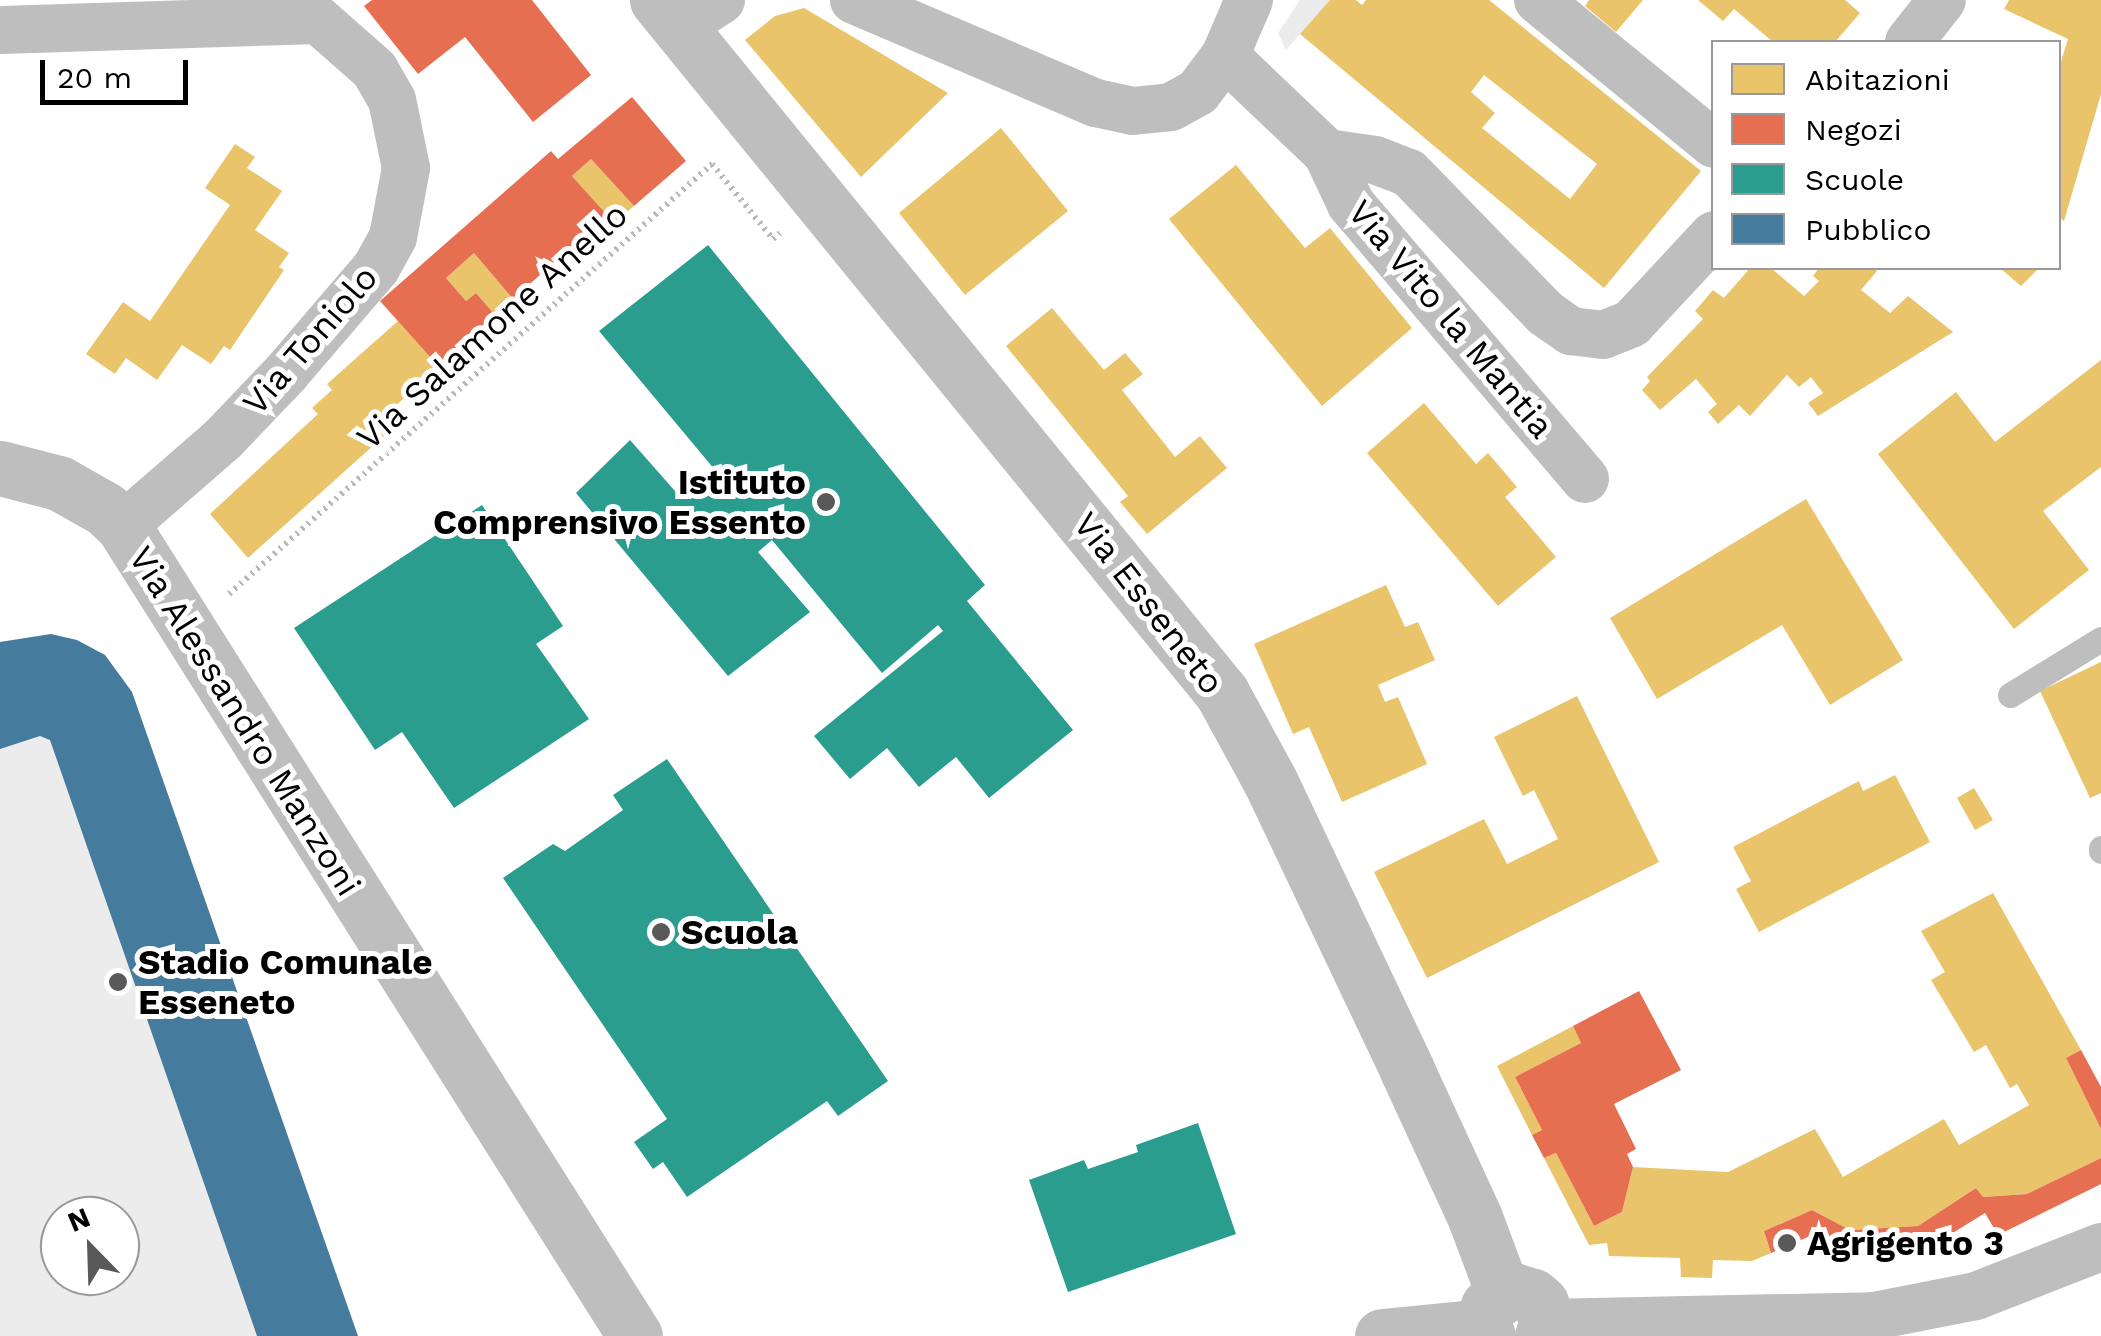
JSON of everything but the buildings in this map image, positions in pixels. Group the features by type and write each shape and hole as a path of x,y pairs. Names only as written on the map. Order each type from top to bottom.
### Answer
{"street":[{"path":"854,0 1096,103 1133,112 1171,107 1198,92 1225,56 1248,0"},
{"path":"1538,0 1711,142"},
{"path":"1912,40 1942,0"},
{"name":"Via Esseneto","path":"686,9 820,200 1222,693 1287,815 1475,1218 1491,1318"},
{"path":"0,30 317,10"},
{"name":"Via Toniolo","path":"123,526 223,438 286,373 376,268 393,237 406,168 392,100 375,70 317,10"},
{"path":"1225,56 1328,153 1375,160 1409,174 1544,313 1571,331 1602,335 1632,323 1711,238"},
{"name":"Via Vito la Mantia","path":"1328,153 1351,204 1584,480"},
{"name":"Via Alessandro Manzoni","path":"0,468 59,483 106,509 123,526 635,1336"},
{"path":"1382,1336 1491,1318 1513,1290 1533,1296 1544,1330 1874,1316 1976,1296 2101,1247"}],"lane":[{"path":"2010,696 2101,639"}],"path":[{"name":"Via Salamone Anello","path":"187,631 712,164 774,239 820,200"}],"shaded area":[{"path":"1300,0 1330,0 1286,50 1278,33"},
{"name":"Stadio Comunale Esseneto","path":"51,634 105,655 132,692 358,1336 0,1336 0,642"}],"place":[{"name":"Istituto Comprensivo Essento","path":"826,502"},
{"name":"Scuola","path":"661,932"},
{"name":"Stadio Comunale Esseneto","path":"118,982"},
{"name":"Agrigento 3","path":"1787,1243"}]}
